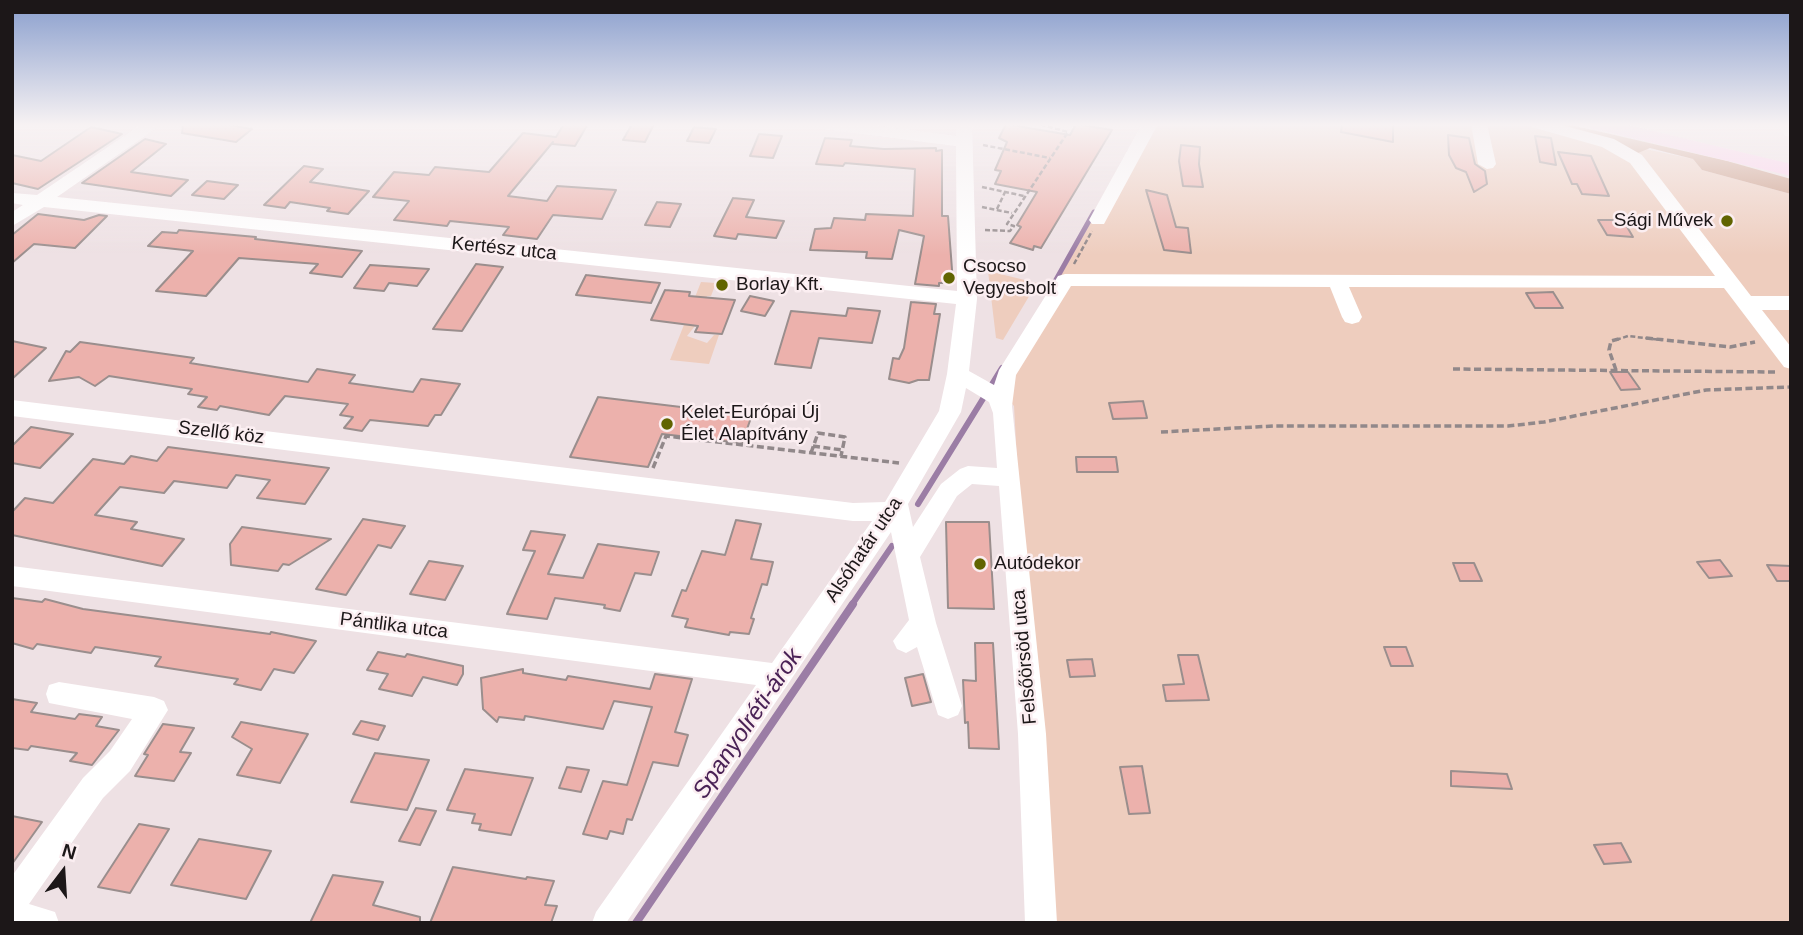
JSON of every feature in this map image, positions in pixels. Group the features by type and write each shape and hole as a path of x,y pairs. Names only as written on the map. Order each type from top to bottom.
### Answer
{"street":[{"path":"12,220 90,168"},
{"name":"Alsóhatár utca","path":"607,923 894,507 950,412 958,374 967,299 969,168"},
{"path":"1098,220 1126,168"},
{"path":"1642,168 1774,341 1786,367"},
{"path":"12,198 41,201"},
{"name":"Kertész utca","path":"41,201 967,299"},
{"path":"958,374 994,396 1065,280 1729,282"},
{"path":"1337,281 1352,317"},
{"path":"1744,303 1791,303"},
{"name":"Felsőörsöd utca","path":"994,396 1009,478 1032,734 1041,923"},
{"name":"Szellő köz","path":"12,408 853,512 894,507"},
{"path":"909,555 949,490 968,475 1009,478"},
{"path":"894,507 909,555 915,632 948,706"},
{"name":"Pántlika utca","path":"12,576 776,676"},
{"path":"12,902 93,788 120,761 154,710 59,694"},
{"path":"12,916 44,923"}],"path":[{"path":"981,230 1010,231 1014,226 1007,224 1043,168"},
{"path":"979,187 1024,196"},
{"path":"997,209 1005,192"},
{"path":"980,206 1013,213"},
{"path":"1065,280 1098,220"},
{"path":"1616,370 1609,350 1611,341 1628,336 1730,347 1761,340 1774,341"},
{"path":"1453,369 1786,367"},
{"path":"1161,432 1274,426 1508,426 1544,422 1706,390 1791,387"},
{"path":"811,453 818,433 845,437 841,456"},
{"path":"645,485 666,436 903,464"},
{"path":"813,446 842,450"}],"shaded area":[{"path":"1122,168 1700,168 1791,194 1791,923 1051,923 1024,588 1014,406 997,387"},
{"path":"1700,168 1751,168 1791,179 1791,194"},
{"path":"988,271 1037,283 1003,340 996,338"},
{"path":"701,282 716,283 711,296 707,296 695,326 687,336 707,343 714,335 719,335 709,364 670,360"}],"building":[{"path":"12,168 71,168 38,189 12,183"},
{"path":"104,168 136,168 131,172 188,180 171,196 82,183"},
{"path":"302,168 323,169 310,182 369,191 348,214 327,211 330,208 290,202 285,208 264,205"},
{"path":"435,168 442,168 489,172 493,168 532,168 508,196 547,201 557,186 616,190 602,219 553,215 537,239 503,235 509,227 450,221 447,226 394,220 409,201 373,197 394,172 429,175"},
{"path":"899,168 942,168 942,216 948,216 953,283 939,283 939,286 915,284 924,236 899,230 892,259 866,258 867,252 810,250 815,229 831,228 834,218 865,220 866,214 913,216 915,169"},
{"path":"996,168 1089,168 1041,248 1034,246 1033,250 1010,243 1021,227 1017,225 1037,192 995,184 1001,171 995,170"},
{"path":"1180,168 1200,168 1203,187 1183,186"},
{"path":"1456,168 1480,168 1485,171 1487,184 1474,192 1466,172"},
{"path":"1565,168 1596,168 1609,196 1582,194 1577,184 1572,184"},
{"path":"207,181 238,185 224,199 192,195"},
{"path":"1146,190 1167,195 1176,227 1188,228 1191,253 1164,250"},
{"path":"733,198 754,200 746,217 784,221 776,238 738,234 736,239 714,236"},
{"path":"657,202 681,204 670,227 645,225"},
{"path":"38,214 84,220 99,215 107,216 75,248 34,244 12,263 12,235"},
{"path":"1598,220 1623,220 1633,237 1607,235"},
{"path":"179,230 362,251 342,277 310,273 318,264 239,258 206,296 156,291 193,251 148,246 162,232 177,233"},
{"path":"476,264 503,267 462,331 433,329"},
{"path":"370,265 429,269 417,286 389,283 384,291 354,288"},
{"path":"586,275 660,283 651,303 576,295"},
{"path":"665,290 690,292 689,296 735,300 722,334 695,332 698,326 651,320"},
{"path":"1553,292 1563,308 1535,308 1526,293"},
{"path":"750,296 774,301 765,316 741,311"},
{"path":"911,302 936,304 934,314 940,314 929,380 909,383 889,379 893,358 899,359 904,348"},
{"path":"848,308 880,311 872,343 819,338 811,368 775,364 791,311 846,316"},
{"path":"12,341 46,348 12,379"},
{"path":"80,342 194,358 190,363 308,382 317,369 355,375 349,383 413,392 421,379 460,384 441,415 435,415 428,426 370,420 362,431 344,428 353,417 340,415 348,404 285,396 269,415 220,406 217,410 198,407 207,397 188,394 192,389 109,376 95,386 79,377 49,381 66,351 70,352"},
{"path":"1610,372 1628,372 1640,389 1621,390"},
{"name":"Kelet-Európai Új Élet Alapítvány","path":"598,397 752,415 742,443 662,434 648,467 570,457"},
{"path":"1143,401 1147,418 1113,419 1109,403"},
{"path":"31,427 73,434 40,468 12,463 12,446"},
{"path":"168,447 329,468 305,504 257,498 270,480 236,475 227,488 174,481 164,493 120,487 95,515 137,522 131,529 184,539 162,566 12,535 12,512 25,498 53,503 93,459 124,464 131,456 157,461"},
{"path":"1076,457 1116,457 1118,472 1077,472"},
{"path":"363,519 405,526 391,548 378,545 346,595 316,589"},
{"path":"736,520 761,524 751,559 773,562 767,585 762,584 749,634 730,632 729,635 685,627 688,619 672,616 682,590 686,591 702,551 725,555"},
{"path":"946,522 989,522 994,609 948,608"},
{"path":"242,527 331,539 289,565 283,564 278,571 231,565 230,544"},
{"path":"531,531 565,535 548,574 583,578 598,544 659,552 651,575 635,573 620,611 604,608 605,605 555,598 547,619 507,614 535,551 523,550"},
{"path":"1720,560 1732,576 1709,578 1697,562"},
{"path":"429,561 463,566 445,600 410,594"},
{"path":"1453,563 1474,563 1482,581 1460,581"},
{"path":"1767,565 1791,566 1791,581 1777,581"},
{"path":"12,598 42,602 45,599 83,609 270,634 271,632 316,641 294,673 274,669 261,690 234,684 238,679 155,666 161,657 95,647 91,653 37,644 33,649 12,643"},
{"path":"975,643 993,643 999,749 969,748 963,680 976,681"},
{"path":"1384,647 1406,647 1413,666 1391,666"},
{"path":"378,652 405,657 407,654 463,666 463,674 457,685 423,677 412,696 379,689 388,674 367,670"},
{"path":"1178,655 1198,655 1209,700 1166,701 1163,685 1184,684"},
{"path":"1092,659 1095,676 1070,677 1067,660"},
{"path":"523,669 523,673 566,680 568,676 650,689 655,674 692,679 675,732 688,735 678,766 653,762 632,820 627,819 623,834 610,831 607,839 583,834 603,781 627,785 652,707 614,701 603,729 525,716 524,720 499,717 497,722 483,709 481,678"},
{"path":"923,674 931,702 912,706 905,678"},
{"path":"12,699 37,703 31,712 75,719 79,714 102,717 96,726 119,730 92,765 70,761 77,753 31,746 28,750 12,748"},
{"path":"361,721 385,726 378,740 353,734"},
{"path":"241,722 308,734 280,783 237,775 252,749 232,737"},
{"path":"163,724 194,728 180,752 191,753 174,781 135,776 148,755 144,754"},
{"path":"375,753 429,760 407,810 351,802"},
{"path":"1142,766 1150,813 1129,814 1120,767"},
{"path":"567,767 589,770 581,792 559,788"},
{"path":"465,769 533,778 511,835 479,830 481,824 472,823 475,814 447,810"},
{"path":"1451,771 1507,774 1512,789 1451,786"},
{"path":"416,808 436,811 420,845 399,841"},
{"path":"12,816 42,822 12,864"},
{"path":"139,824 169,829 130,893 98,887"},
{"path":"199,839 271,851 246,899 171,885"},
{"path":"1621,843 1631,862 1604,864 1594,845"},
{"path":"453,867 554,881 545,905 557,906 551,923 430,923"},
{"path":"333,875 383,882 373,905 420,917 420,923 310,923"}],"waterway":[{"name":"Spanyolréti-árok","path":"1053,285 1094,212"},
{"name":"Spanyolréti-árok","path":"918,504 1002,368"},
{"name":"Spanyolréti-árok","path":"851,606 892,546"},
{"name":"Spanyolréti-árok","path":"636,923 853,604"}],"place":[{"name":"Sági Művek","path":"1727,221"},
{"name":"Csocso Vegyesbolt","path":"949,278"},
{"name":"Borlay Kft.","path":"722,285"},
{"name":"Kelet-Európai Új Élet Alapítvány","path":"667,424"},
{"name":"Autódekor","path":"980,564"}]}
